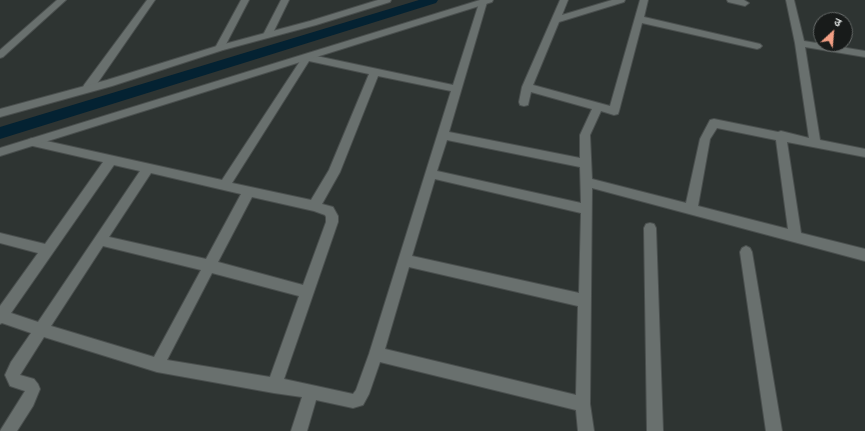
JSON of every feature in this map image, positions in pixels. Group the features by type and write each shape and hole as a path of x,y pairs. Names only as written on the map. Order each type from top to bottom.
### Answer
{"street":[{"path":"0,55 62,0"},
{"path":"88,88 151,0"},
{"path":"220,48 245,0"},
{"path":"268,35 285,0 290,0"},
{"path":"0,113 220,48 313,23 387,0"},
{"path":"524,102 527,87 564,0"},
{"path":"556,20 621,0"},
{"path":"527,87 614,111 644,0"},
{"path":"731,0 744,3"},
{"path":"790,0 800,43 815,143"},
{"path":"0,152 486,1"},
{"path":"111,160 0,316 157,364 274,386 311,391 353,401 358,400 362,394 376,354 457,89 486,1"},
{"path":"639,19 757,46"},
{"path":"800,43 865,54"},
{"path":"307,57 457,89"},
{"path":"224,186 307,57"},
{"path":"314,206 334,172 375,71"},
{"path":"586,431 583,404 587,209 585,135 598,106"},
{"path":"691,210 705,139 714,123 781,135 865,153"},
{"path":"443,134 586,164"},
{"path":"781,135 795,237"},
{"path":"33,142 314,206 330,211 332,222 274,386"},
{"path":"8,431 28,401 33,389 28,384 15,381 12,375 148,168"},
{"path":"431,174 587,209"},
{"path":"587,182 865,255"},
{"path":"157,364 249,191"},
{"path":"650,228 655,431"},
{"path":"0,238 47,250"},
{"path":"101,240 308,292"},
{"path":"746,252 774,431"},
{"path":"405,260 585,301"},
{"path":"376,354 583,404"},
{"path":"299,431 311,391"}],"waterway":[{"path":"0,133 432,0"}]}
